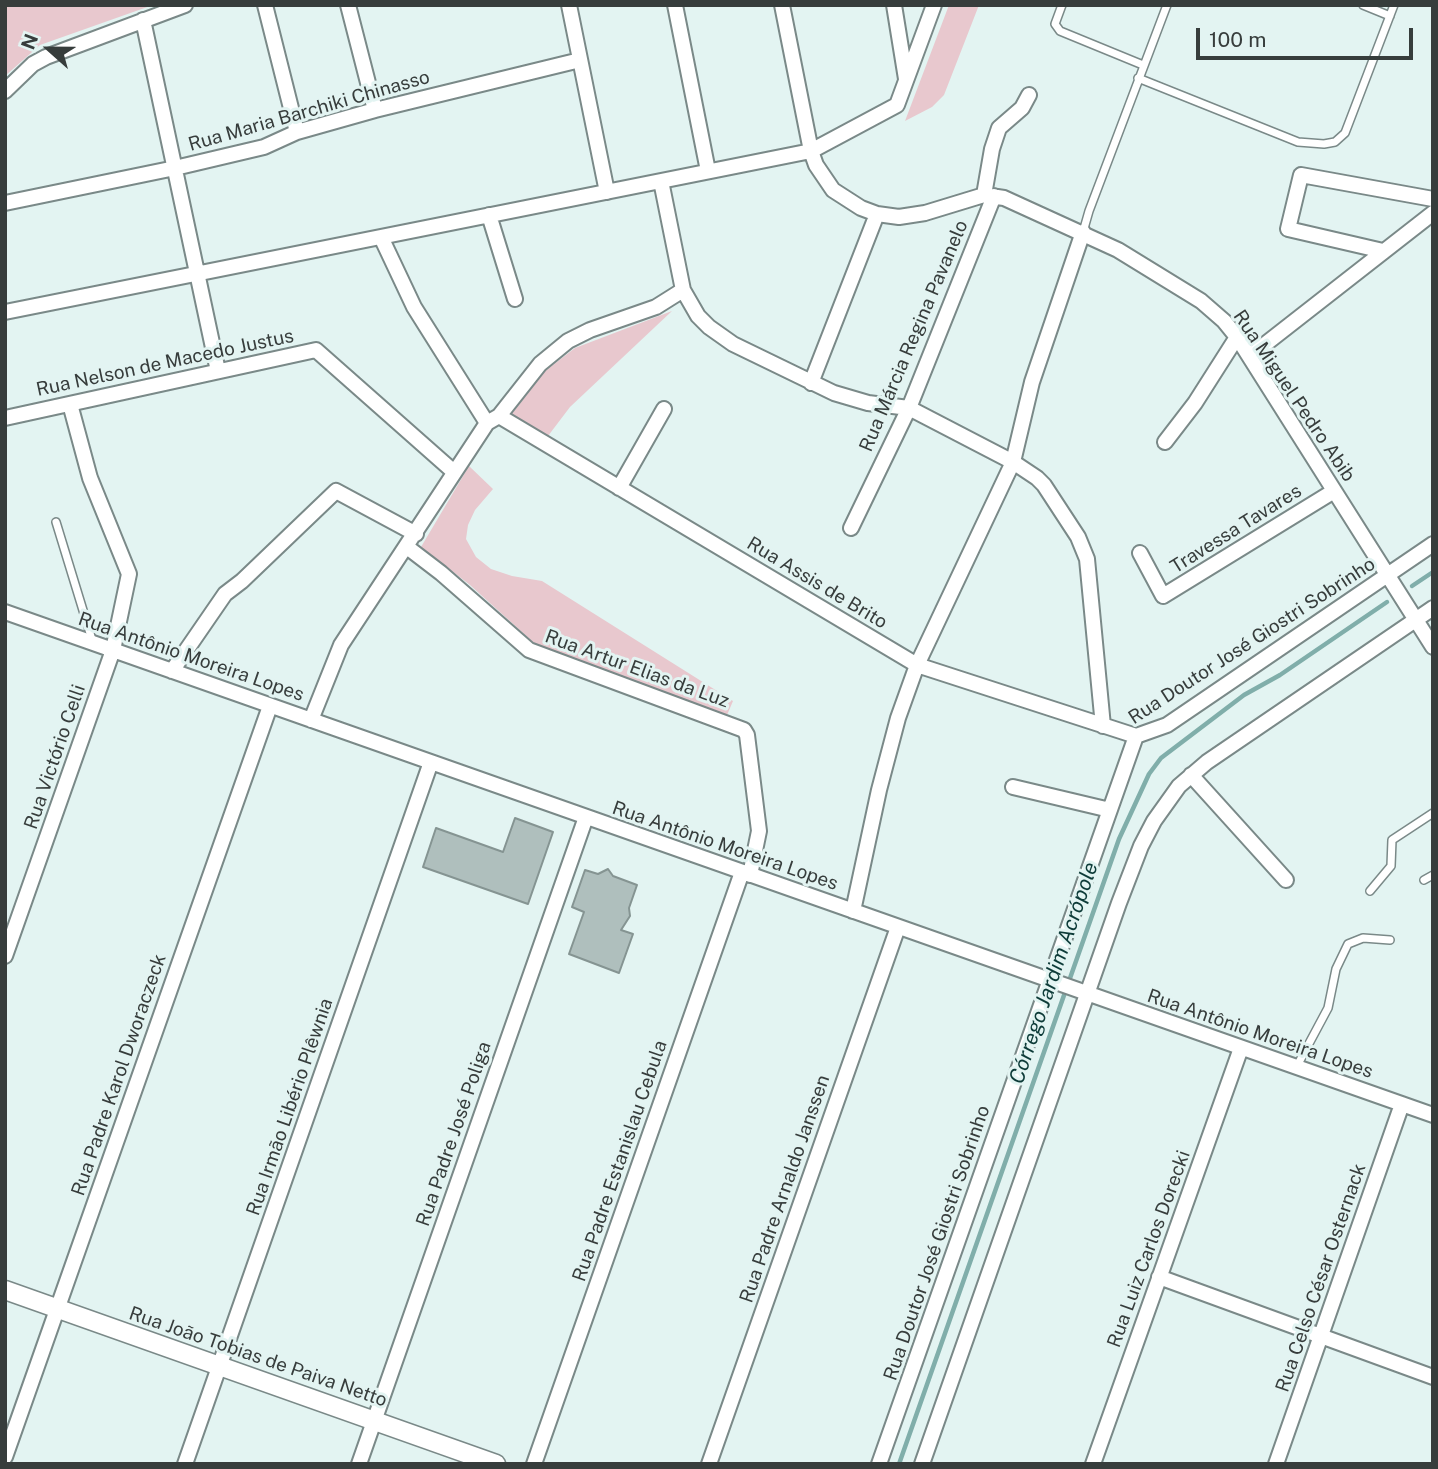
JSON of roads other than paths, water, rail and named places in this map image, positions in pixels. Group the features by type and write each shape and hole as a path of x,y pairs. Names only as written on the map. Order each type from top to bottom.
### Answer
{"street":[{"path":"5,90 46,57 185,5"},
{"path":"265,5 298,132"},
{"path":"348,5 375,110"},
{"path":"569,5 607,192"},
{"path":"674,5 708,171"},
{"path":"782,5 811,151 816,165 833,190 848,201 877,214 913,216 989,196"},
{"path":"894,5 906,80"},
{"path":"5,312 811,151 897,105 934,5"},
{"path":"143,20 218,372"},
{"name":"Rua Maria Barchiki Chinasso","path":"5,203 264,147 298,132 375,110 580,60"},
{"name":"Rua Márcia Regina Pavanelo","path":"850,528 909,408 989,196 992,149 999,128 1022,108 1028,95"},
{"path":"1383,251 1288,229 1301,175 1433,199"},
{"path":"661,181 683,290 698,316 720,335 811,383 850,399 909,408 1013,462 1044,485 1084,548 1089,570 1103,726"},
{"name":"Rua Miguel Pedro Abib","path":"989,196 1016,202 1083,232 1118,250 1213,310 1250,356 1433,647"},
{"path":"1250,356 1433,213"},
{"path":"811,383 877,214"},
{"path":"489,215 514,299"},
{"path":"853,911 898,718 917,666 1013,462 1032,382 1083,232"},
{"name":"Rua Assis de Brito","path":"381,237 419,315 493,420 619,488 917,666 1136,736"},
{"path":"311,720 341,645 454,472 540,364 562,346 590,330 656,307 683,290"},
{"path":"1165,443 1195,403 1237,337"},
{"name":"Rua Nelson de Macedo Justus","path":"5,418 316,350 454,472"},
{"name":"Rua Victório Celli","path":"5,956 113,650 129,574 90,478 70,404"},
{"path":"619,488 664,410"},
{"path":"172,671 225,594 336,491 416,534"},
{"name":"Travessa Tavares","path":"1140,553 1163,596 1334,491"},
{"name":"Rua Doutor José Giostri Sobrinho","path":"879,1464 1136,736 1167,725 1433,544"},
{"name":"Rua Artur Elias da Luz","path":"407,547 529,650 744,730 747,735 759,831 746,873"},
{"path":"922,1464 1119,904 1141,846 1166,802 1191,775 1433,608"},
{"name":"Rua Antônio Moreira Lopes","path":"5,612 1433,1115"},
{"name":"Rua Padre Karol Dworaczeck","path":"5,1457 270,706"},
{"name":"Rua Irmão Libério Plêwnia","path":"185,1464 431,762"},
{"path":"1191,775 1286,880"},
{"path":"1013,787 1110,810"},
{"name":"Rua Padre José Poliga","path":"359,1464 586,817"},
{"name":"Rua Padre Estanislau Cebula","path":"534,1464 746,873"},
{"name":"Rua Padre Arnaldo Janssen","path":"709,1464 898,927"},
{"name":"Rua Luiz Carlos Dorecki","path":"1097,1462 1159,1277 1241,1048"},
{"name":"Rua Celso César Osternack","path":"1276,1464 1402,1104"},
{"path":"1159,1277 1433,1377"},
{"name":"Rua João Tobias de Paiva Netto","path":"5,1290 496,1464"}],"lane":[{"path":"1062,5 1055,24 1060,31 1143,65"},
{"path":"1083,232 1167,5"},
{"path":"1363,5 1390,16"},
{"path":"1138,78 1298,142 1335,142 1345,133 1394,5"},
{"path":"56,522 93,643"},
{"path":"1370,891 1391,866 1392,840 1433,813"},
{"path":"1424,880 1433,875"},
{"path":"1296,1067 1328,1009 1336,969 1348,944 1363,938 1390,940"}],"waterway":[{"name":"Córrego Jardim Acrópole","path":"1412,586 1433,572"},
{"name":"Córrego Jardim Acrópole","path":"899,1464 1119,839 1149,774 1161,758 1244,695 1280,675 1387,602"}]}
